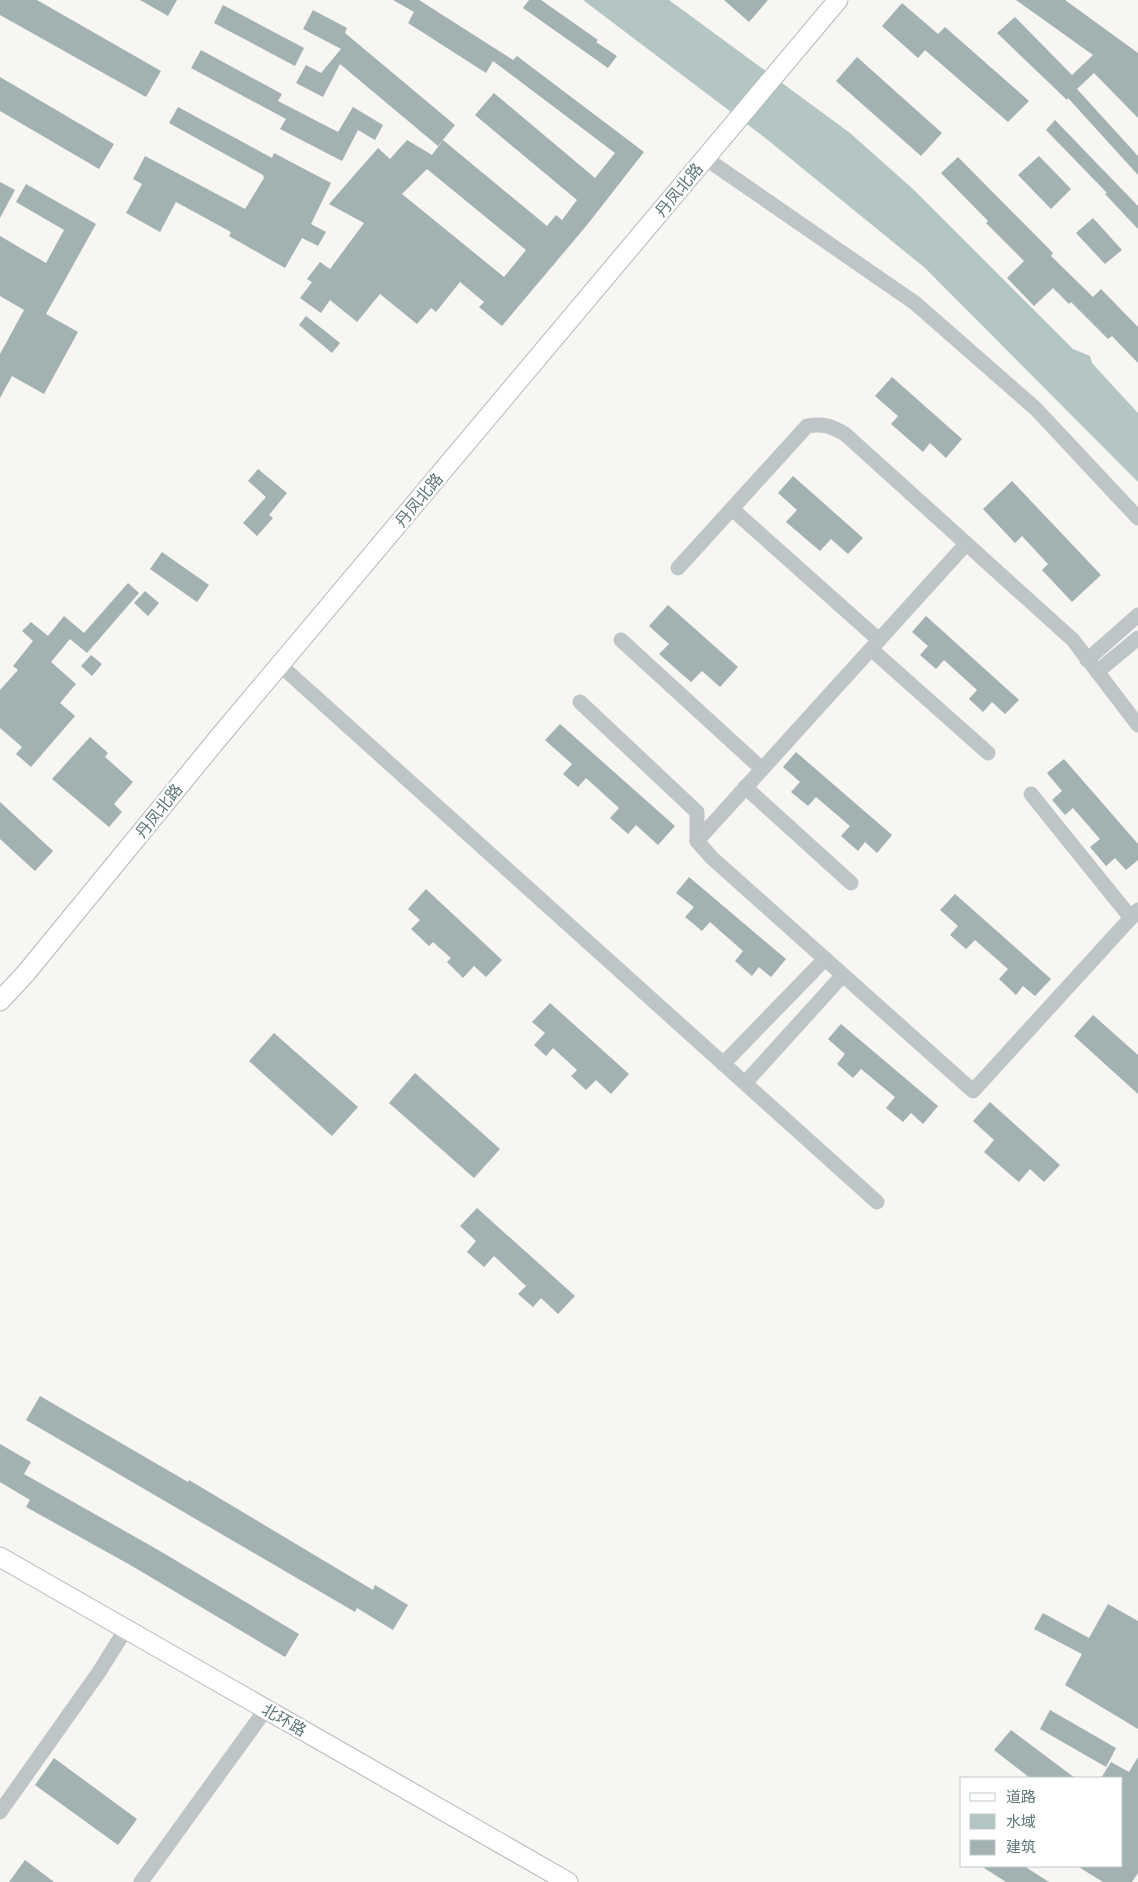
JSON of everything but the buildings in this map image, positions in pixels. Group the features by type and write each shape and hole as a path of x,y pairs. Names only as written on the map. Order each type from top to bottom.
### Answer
{"main road":[{"name":"丹凤北路","path":"0,1000 26,973 280,665 838,0"},
{"name":"北环路","path":"0,1557 568,1882"}],"street":[{"path":"705,158 915,303 1036,409 1138,518"},
{"path":"678,568 807,426 820,424 832,426 845,434 1073,640 1138,725"},
{"path":"732,509 988,753"},
{"path":"697,841 966,544"},
{"path":"1092,666 1138,615"},
{"path":"1092,666 1138,638"},
{"path":"621,640 762,769"},
{"path":"280,665 878,1202"},
{"path":"580,702 697,812 697,841 712,858 973,1091 1134,914 1031,794"},
{"path":"745,788 851,883"},
{"path":"723,1064 825,959"},
{"path":"745,1083 843,975"},
{"path":"0,1812 99,1672 126,1629"},
{"path":"141,1882 266,1709"}],"water":[{"path":"583,0 669,0 850,133 914,190 1073,349 1090,356 1092,363 1138,413 1138,482 925,268 764,137"}]}
